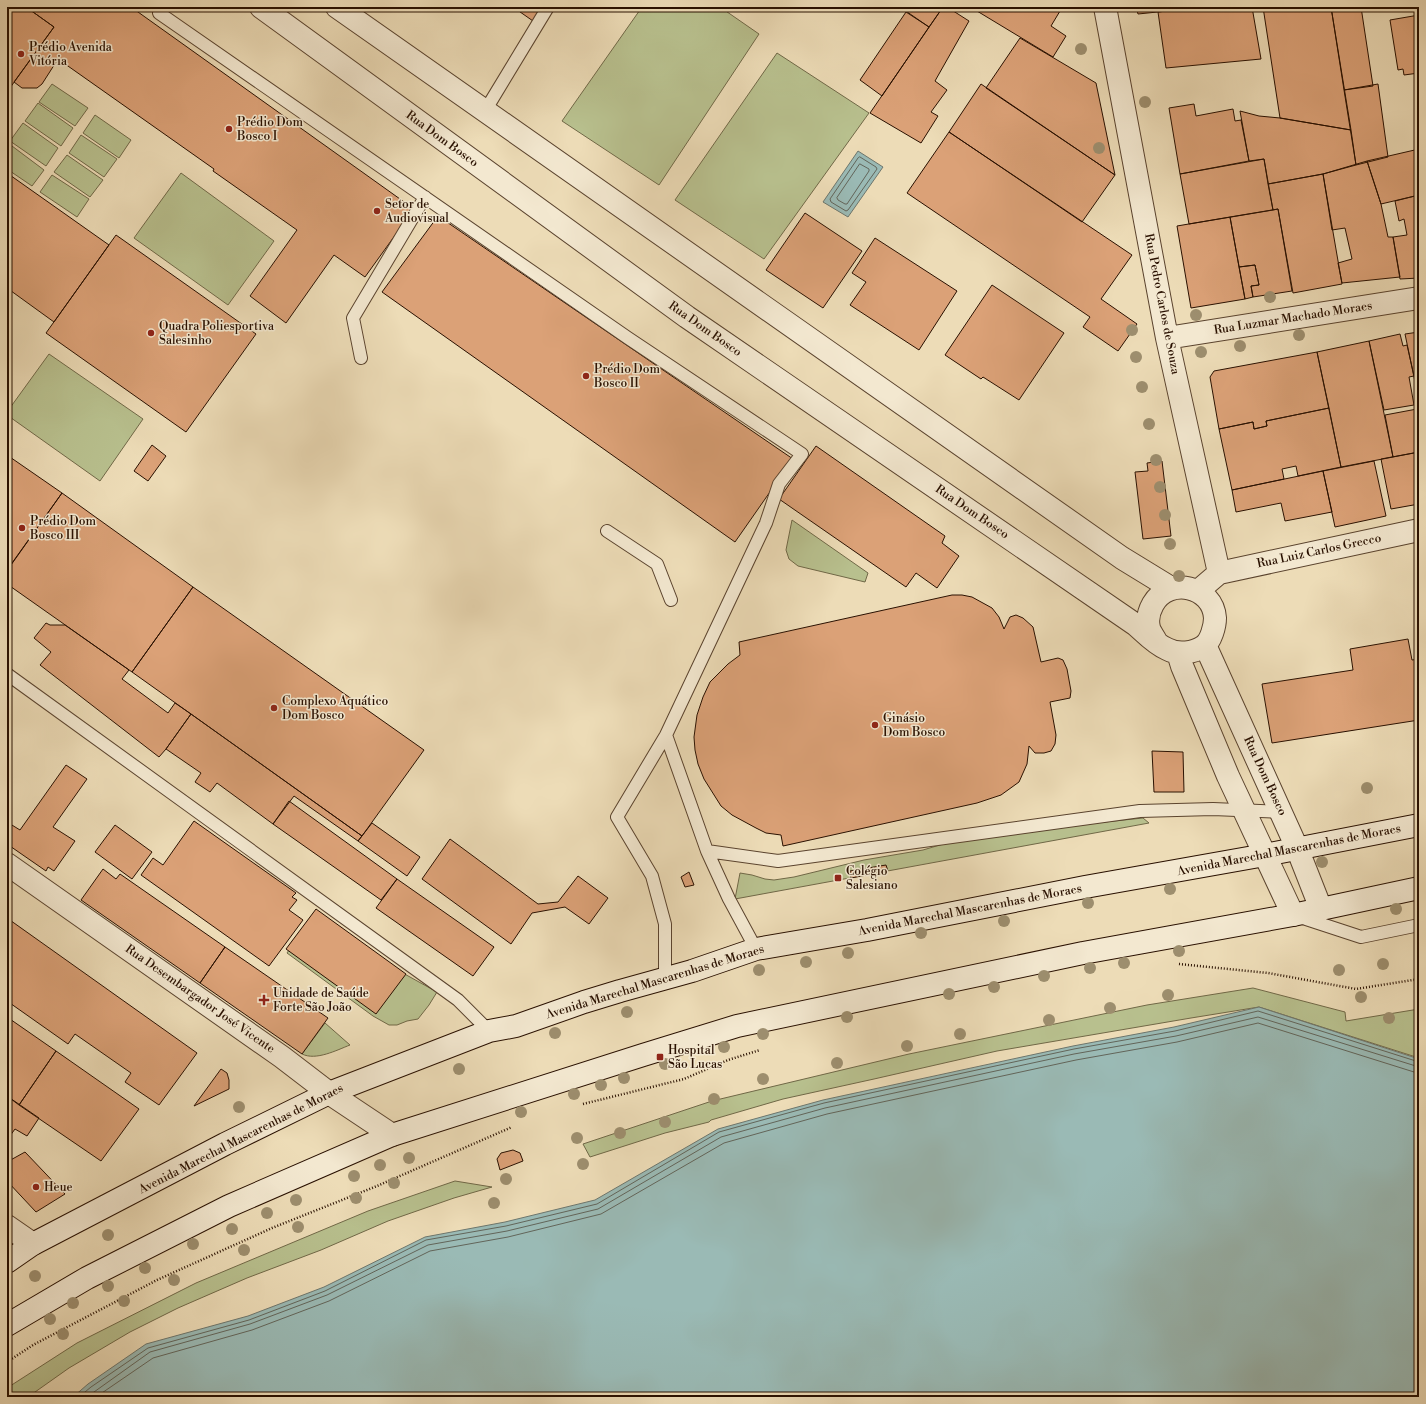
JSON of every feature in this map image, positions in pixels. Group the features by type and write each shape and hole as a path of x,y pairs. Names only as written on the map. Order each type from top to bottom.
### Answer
{"street":[{"name":"Rua Dom Bosco","path":"261,7 687,317 1136,625 1156,641"},
{"path":"336,7 1116,553 1170,588"},
{"name":"Rua Pedro Carlos de Souza","path":"1105,7 1167,338 1219,573"},
{"name":"Rua Luzmar Machado Moraes","path":"1167,338 1419,298"},
{"name":"Rua Luiz Carlos Grecco","path":"1219,573 1419,530"},
{"path":"1198,591 1219,573"},
{"path":"1184,587 1198,591 1210,602 1214,618 1212,634 1205,645 1190,652 1178,653 1166,649 1156,641 1149,627 1149,611 1157,597 1170,588 1184,587"},
{"name":"Rua Dom Bosco","path":"1205,645 1298,848 1321,908"},
{"path":"1178,653 1182,666 1244,811 1293,915"},
{"name":"Avenida Marechal Mascarenhas de Moraes","path":"7,1262 34,1244 225,1144 329,1093 489,1031 516,1026 584,1002 692,971 756,949 860,931 1085,887 1265,856 1298,848 1419,825"},
{"name":"Rua Desembargador José Vicente","path":"7,864 282,1057 329,1093 392,1135"},
{"path":"7,1325 87,1278 230,1206 392,1135 737,1026 1083,953 1293,915 1419,888"},
{"path":"7,1226 34,1244"}],"lane":[{"path":"485,111 548,7"},
{"path":"159,13 628,338 802,454 779,484 766,523 666,735 617,817 652,876 664,924 664,979"},
{"path":"361,358 353,318 426,197"},
{"path":"607,531 657,564 671,600"},
{"path":"7,674 458,1000 489,1031"},
{"path":"666,735 707,851 729,899 756,949"},
{"path":"707,851 778,861 1140,811 1213,809 1281,812"},
{"path":"1293,915 1361,936 1419,925"}],"path":[{"path":"1175,964 1268,973 1356,989 1419,979"},
{"path":"577,1105 684,1079 728,1060 764,1049"},
{"path":"7,1362 33,1345 157,1280 272,1228 377,1186 513,1126"}],"green space":[{"path":"642,7 720,7 759,34 659,185 562,121"},
{"path":"777,53 869,113 764,259 675,200"},
{"path":"52,84 88,108 75,126 39,102"},
{"path":"38,103 73,128 61,146 25,121"},
{"path":"95,115 131,140 119,158 83,133"},
{"path":"23,123 58,148 46,166 10,141"},
{"path":"81,135 117,159 104,177 69,153"},
{"path":"8,143 44,170 32,186 7,169"},
{"path":"67,155 103,180 90,197 54,172"},
{"path":"181,173 274,241 228,305 134,238"},
{"path":"52,175 89,199 77,217 40,192"},
{"path":"49,354 143,419 100,481 7,415 7,412"},
{"path":"792,520 868,573 865,582 798,566 789,559 786,550"},
{"path":"1143,818 1149,823 735,899 740,873 774,880 794,877 864,860 923,850 970,836"},
{"path":"289,950 401,972 437,992 418,1019 397,1025 389,1025 373,1016 287,953"},
{"path":"1253,988 1345,1012 1346,1021 1419,1009 1419,1058 1259,1007 997,1051 783,1099 711,1120 709,1122 665,1133 590,1157 583,1144 712,1101 909,1054 1147,1005"},
{"path":"325,1023 350,1045 320,1056 308,1056 302,1054"},
{"path":"455,1181 492,1187 454,1198 388,1221 321,1250 247,1278 178,1308 130,1332 69,1368 28,1397 7,1397 7,1388 77,1343 196,1283 368,1211"}],"water":[{"path":"858,151 883,167 848,217 823,202"},
{"path":"1259,1007 1419,1059 1419,1397 73,1397 88,1384 146,1344 248,1316 324,1287 425,1237 505,1222 595,1200 718,1129 823,1100 1073,1046 1174,1027"}],"building":[{"name":"Prédio Avenida Vitória","path":"14,7 26,7 54,27 7,92 7,17"},
{"name":"Prédio Dom Bosco I","path":"26,7 131,7 414,209 365,277 334,255 286,323 250,296 297,230 213,171 214,169 58,59 42,84 37,88 22,88 14,82 54,27"},
{"path":"513,7 543,7 533,21"},
{"path":"900,7 943,7 929,27"},
{"path":"943,7 947,7 969,21 935,81 947,90 931,112 938,116 921,143 870,113"},
{"path":"972,7 1054,7 1060,11 1051,26 1066,36 1053,57"},
{"path":"1136,7 1195,7 1196,8 1138,14"},
{"path":"1200,7 1252,7 1261,59 1166,68 1158,12"},
{"path":"1263,7 1331,7 1351,130 1280,118"},
{"path":"1331,7 1361,7 1373,86 1344,90"},
{"path":"906,12 929,27 882,96 860,80"},
{"path":"1419,15 1419,73 1404,75 1403,69 1398,70 1390,20"},
{"path":"1020,38 1096,83 1115,175 986,88"},
{"path":"981,84 1115,175 1082,222 949,132"},
{"path":"1378,84 1388,157 1356,165 1344,90"},
{"path":"1194,104 1196,116 1233,109 1235,121 1241,120 1249,161 1180,174 1169,108"},
{"path":"1240,111 1259,116 1351,130 1356,165 1323,174 1268,184 1264,159 1249,161"},
{"path":"949,132 1132,255 1101,299 1137,324 1118,351 1083,327 1090,317 907,193"},
{"path":"1419,149 1419,195 1381,204 1367,161"},
{"path":"1264,159 1273,210 1189,224 1180,174"},
{"path":"1367,161 1381,204 1388,237 1393,237 1400,277 1342,283 1338,263 1352,259 1345,228 1332,230 1323,174"},
{"path":"7,173 109,245 54,322 7,288"},
{"path":"1323,174 1342,284 1293,293 1278,209 1273,210 1268,184"},
{"path":"1419,195 1419,278 1400,279 1393,237 1407,235 1404,219 1399,221 1395,201"},
{"path":"1278,209 1292,291 1253,297 1251,286 1259,285 1255,265 1239,267 1230,217"},
{"path":"805,213 862,251 823,308 766,270"},
{"name":"Prédio Dom Bosco II","path":"438,216 793,459 735,542 382,292"},
{"path":"1230,217 1245,299 1191,308 1177,226"},
{"name":"Quadra Poliesportiva Salesinho","path":"116,235 256,334 186,432 46,333"},
{"path":"875,238 957,291 919,350 850,305 866,282 852,273"},
{"path":"1255,265 1259,285 1251,286 1253,297 1245,299 1239,267"},
{"path":"992,285 1064,333 1019,400 983,377 981,379 945,355"},
{"path":"1419,332 1419,401 1405,334"},
{"path":"1400,334 1403,346 1407,345 1414,376 1409,377 1414,405 1384,410 1369,341"},
{"path":"1369,341 1393,457 1341,467 1317,352"},
{"path":"1317,352 1329,408 1266,421 1267,426 1254,429 1253,422 1219,429 1210,377 1214,371"},
{"path":"1329,408 1341,467 1298,476 1296,466 1282,469 1284,479 1232,490 1219,429 1253,422 1254,429 1267,426 1266,421"},
{"path":"1417,409 1419,418 1419,452 1393,457 1385,415"},
{"path":"152,445 166,456 148,481 134,471"},
{"path":"816,446 945,536 942,543 959,556 937,588 916,573 906,587 779,499"},
{"path":"1419,452 1419,504 1391,509 1381,459"},
{"name":"Prédio Dom Bosco III","path":"7,455 62,493 11,565 7,562"},
{"path":"1162,461 1171,536 1143,539 1135,472 1148,471 1147,463"},
{"path":"1374,461 1386,516 1335,527 1323,471"},
{"path":"1323,471 1332,512 1285,521 1281,503 1236,512 1232,490"},
{"path":"62,493 193,587 132,672 7,584 7,570"},
{"name":"Complexo Aquático Dom Bosco","path":"193,587 424,750 362,836 132,672"},
{"name":"Ginásio Dom Bosco","path":"952,595 972,597 992,608 999,617 1004,629 1010,617 1016,615 1023,618 1033,627 1041,662 1058,658 1063,660 1067,669 1071,691 1070,698 1050,702 1056,735 1055,744 1051,751 1044,753 1035,753 1029,746 1027,764 1019,782 1001,795 977,803 783,846 781,835 766,833 732,815 721,806 704,779 698,764 694,737 697,715 710,682 728,664 740,655 739,642"},
{"path":"46,623 50,625 65,625 129,670 122,679 168,713 175,703 191,714 159,757 40,665 51,652 34,638"},
{"path":"1408,639 1412,660 1419,659 1419,720 1272,743 1262,684 1353,670 1350,649"},
{"path":"191,714 362,836 358,841 294,796 273,824 217,783 210,792 195,782 201,773 166,749"},
{"path":"1152,751 1183,752 1184,792 1154,792"},
{"path":"66,765 87,779 53,827 75,841 54,871 48,867 46,871 7,844 7,822 20,830"},
{"path":"289,801 397,879 381,900 273,824"},
{"path":"194,821 296,893 292,897 297,900 289,910 303,920 269,966 141,875 153,858 163,865"},
{"path":"372,823 420,857 407,876 358,841"},
{"path":"115,825 152,852 132,879 95,852"},
{"path":"450,839 538,904 558,902 578,876 608,898 589,924 565,907 532,913 511,944 422,879"},
{"path":"886,865 888,871 851,878 850,871"},
{"path":"103,869 116,879 120,874 225,947 200,983 81,900"},
{"path":"689,872 694,885 685,887 681,877"},
{"path":"397,879 494,947 473,976 376,908"},
{"path":"316,909 406,974 376,1014 286,949"},
{"path":"7,918 197,1053 159,1105 125,1082 131,1073 75,1034 68,1044 7,1001"},
{"name":"Unidade de Saúde Forte São João","path":"225,947 328,1018 302,1054 200,983"},
{"path":"7,1017 56,1051 19,1105 7,1096"},
{"path":"56,1051 139,1109 101,1161 19,1105"},
{"path":"221,1069 227,1073 229,1089 194,1106"},
{"path":"7,1096 39,1118 27,1136 15,1129 7,1140"},
{"path":"513,1150 520,1153 523,1161 500,1170 497,1159 501,1153"},
{"name":"Heue","path":"25,1152 65,1194 36,1212 7,1181 7,1162"}],"place":[{"name":"Prédio Avenida Vitória","path":"21,54"},
{"name":"Prédio Dom Bosco I","path":"229,129"},
{"name":"Setor de Audiovisual","path":"377,211"},
{"name":"Quadra Poliesportiva Salesinho","path":"151,333"},
{"name":"Prédio Dom Bosco II","path":"586,376"},
{"name":"Prédio Dom Bosco III","path":"22,528"},
{"name":"Complexo Aquático Dom Bosco","path":"274,708"},
{"name":"Ginásio Dom Bosco","path":"875,725"},
{"name":"Colégio Salesiano","path":"838,878"},
{"name":"Unidade de Saúde Forte São João","path":"264,1000"},
{"name":"Hospital São Lucas","path":"660,1057"},
{"name":"Heue","path":"36,1187"}]}
